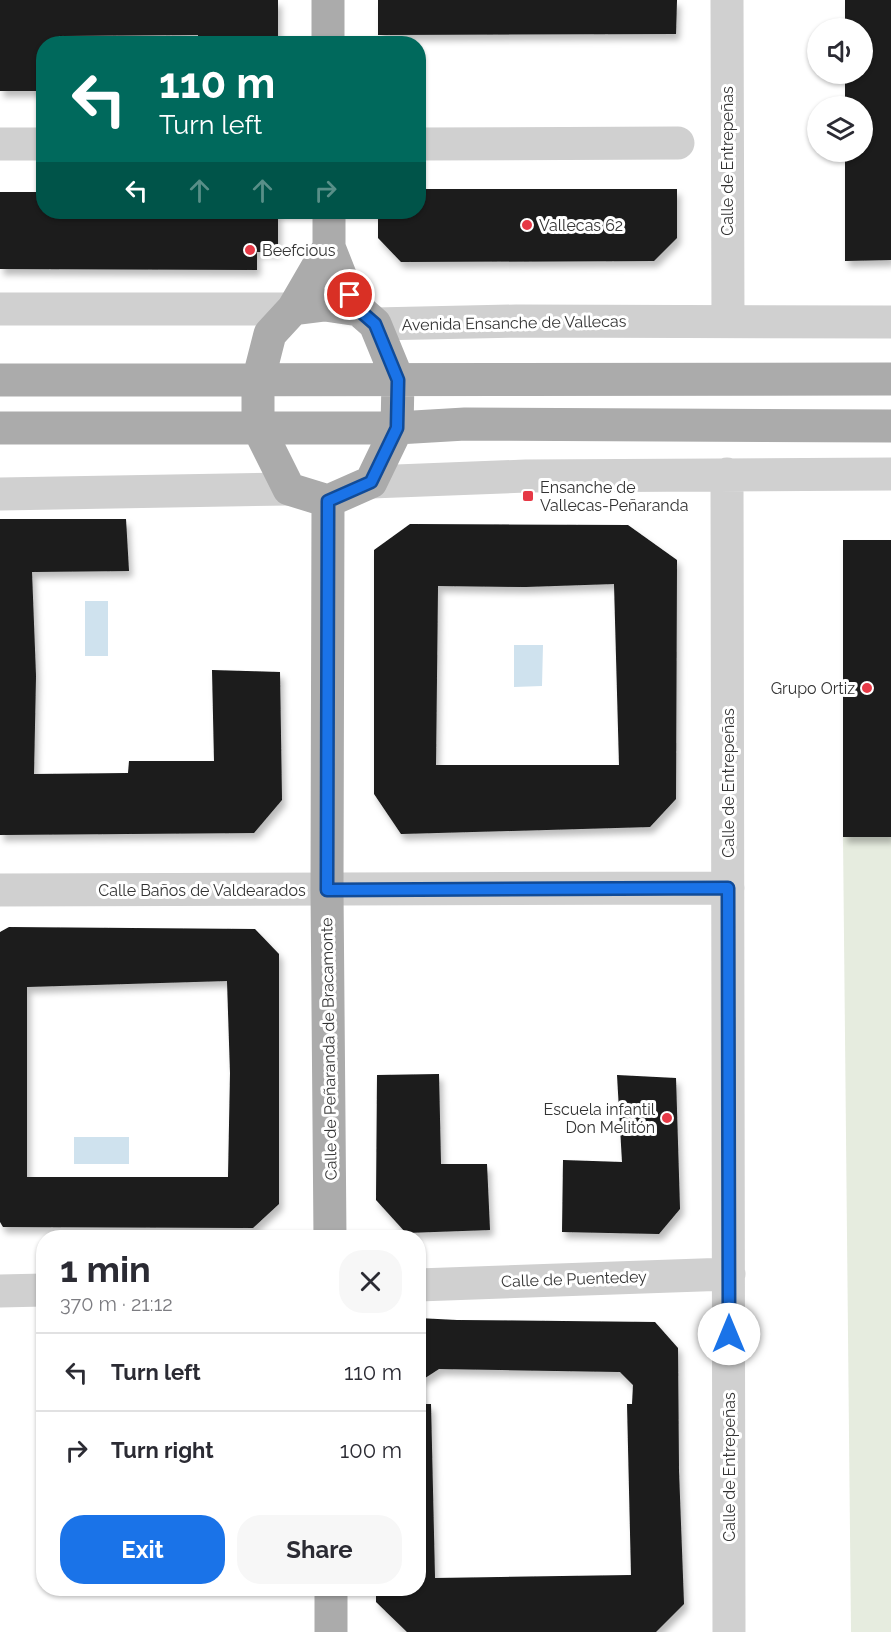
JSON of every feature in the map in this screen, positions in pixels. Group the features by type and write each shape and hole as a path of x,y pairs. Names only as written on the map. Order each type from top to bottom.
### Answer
{"main road":[{"path":"328,0 328,36"},
{"path":"329,219 329,247 342,280 367,317 398,380 397,428 371,482 328,501 289,489 258,427 258,381 270,334 293,309 329,247"},
{"name":"Avenida Ensanche de Vallecas","path":"293,309 325,305 367,317"},
{"path":"0,380 891,379"},
{"path":"0,428 397,428 465,424 891,426"},
{"name":"Calle de Peñaranda de Bracamonte","path":"328,501 327,890 330,1230"},
{"path":"331,1596 331,1632"}],"street":[{"name":"Calle de Entrepeñas","path":"727,0 728,321"},
{"path":"426,144 678,143"},
{"path":"0,144 36,144"},
{"name":"Avenida Ensanche de Vallecas","path":"0,309 293,309"},
{"name":"Avenida Ensanche de Vallecas","path":"367,317 516,321 891,322"},
{"name":"Calle de Entrepeñas","path":"727,474 729,1632"},
{"path":"371,482 526,476 891,474"},
{"path":"0,494 289,489"},
{"name":"Calle Baños de Valdearados","path":"0,890 728,888"},
{"name":"Calle de Puentedey","path":"426,1285 729,1274"},
{"path":"0,1291 36,1290"}],"shaded area":[{"path":"843,837 891,837 891,1632 851,1632"}],"water":[{"path":"85,601 108,601 108,656 85,656"},
{"path":"514,645 543,645 542,686 514,687"},
{"path":"74,1137 129,1137 129,1164 74,1164"}],"building":[{"path":"0,0 278,0 278,36 36,36 36,91 0,91"},
{"path":"378,0 677,0 676,34 378,35"},
{"path":"845,0 891,0 891,260 845,261 845,162 873,162 873,96 845,96 845,84 873,84 873,18 845,18"},
{"name":"Vallecas 62","path":"426,189 677,189 677,238 654,261 401,262 378,238 378,219 426,219"},
{"path":"0,192 36,192 36,219 278,219 278,252 257,252 257,270 0,269"},
{"path":"0,519 126,519 129,571 32,572 36,676 34,774 128,773 129,761 214,761 212,670 280,672 282,800 254,833 0,835"},
{"path":"410,524 628,525 677,560 676,799 650,827 401,834 374,794 374,550","holes":["614,584 619,765 436,765 438,586 525,587"]},
{"name":"Grupo Ortiz","path":"843,540 891,540 891,837 843,837"},
{"path":"9,927 255,929 279,954 279,1204 253,1228 3,1227 0,1222 0,932","holes":["227,981 230,1073 228,1177 27,1177 27,987"]},
{"path":"439,1074 441,1164 487,1164 490,1230 426,1232 426,1230 403,1230 376,1200 377,1075"},
{"path":"617,1075 676,1078 680,1209 659,1234 562,1232 563,1160 622,1162"},
{"path":"426,1318 655,1322 678,1348 679,1471 684,1604 656,1632 407,1632 376,1602 376,1596 426,1596 426,1404 431,1404 435,1578 631,1575 627,1404 632,1404 633,1385 620,1372 439,1369 426,1377"}],"place":[{"name":"Vallecas 62","path":"527,225"},
{"name":"Beefcious","path":"250,250"},
{"name":"Ensanche de Vallecas-Peñaranda","path":"528,496"},
{"name":"Grupo Ortiz","path":"867,688"},
{"name":"Escuela infantil Don Melitón","path":"667,1118"}],"route":[{"path":"350,295 359,310 375,324 398,380 397,428 371,482 328,501 327,890 728,888 729,1334"}]}
